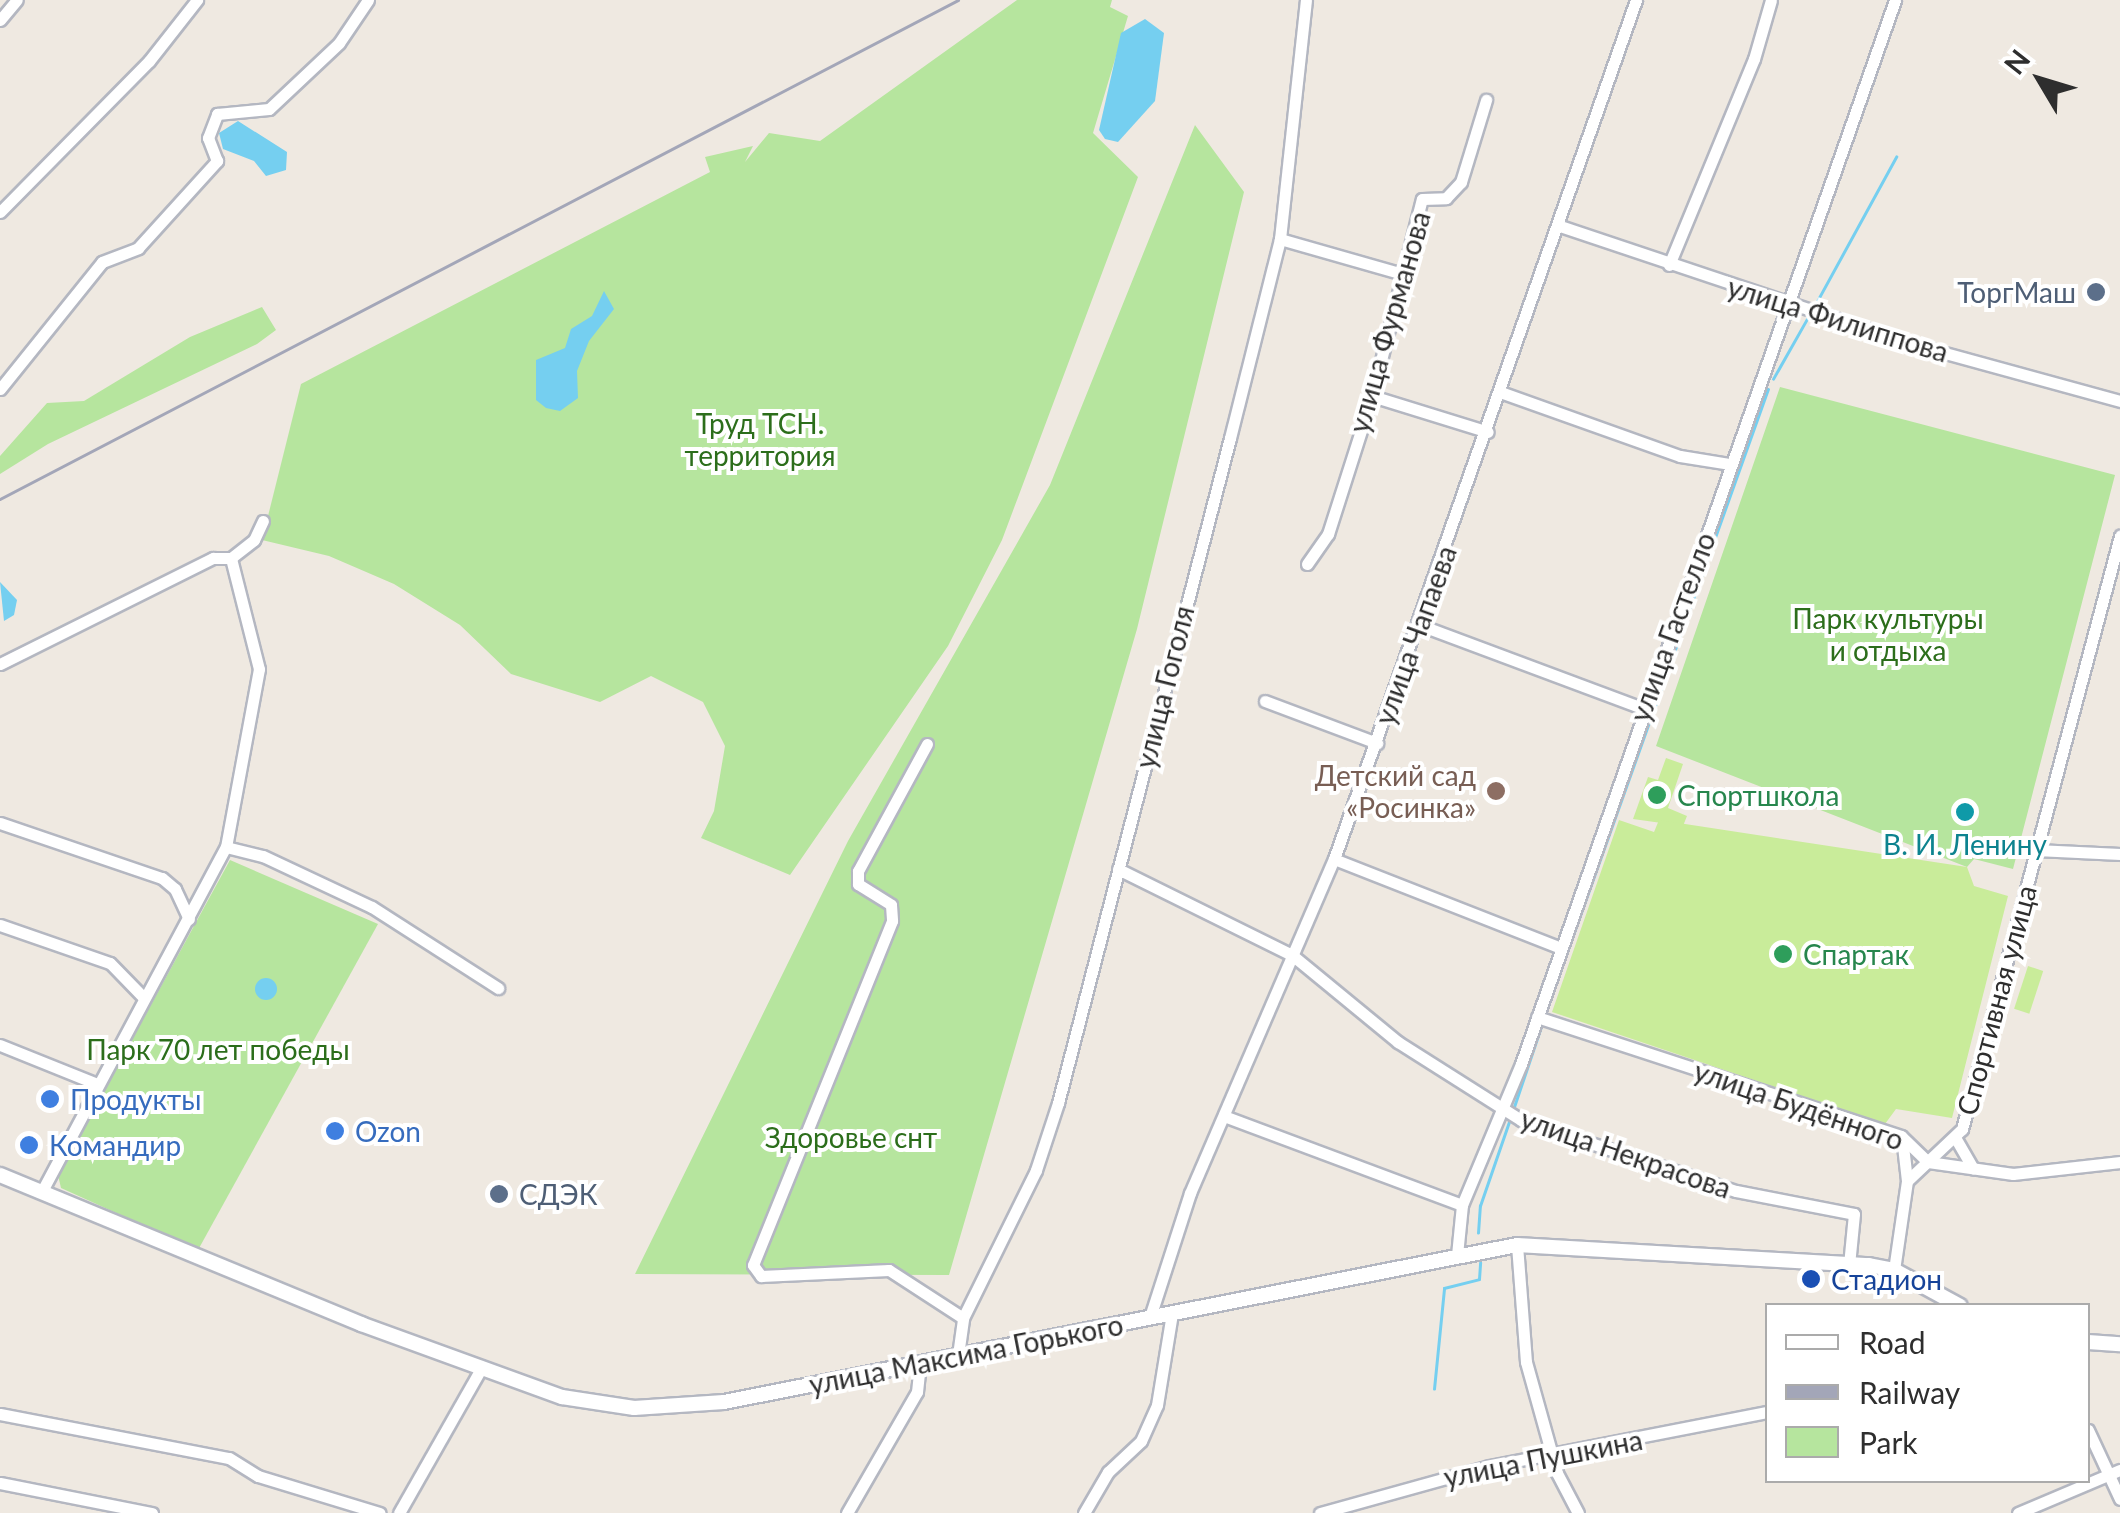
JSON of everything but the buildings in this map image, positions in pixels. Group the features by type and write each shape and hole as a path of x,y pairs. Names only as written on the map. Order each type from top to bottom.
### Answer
{"street":[{"path":"0,20 17,0"},
{"path":"0,212 26,180 148,61 198,0"},
{"path":"0,389 44,326 90,285 102,262 138,248 217,160 208,138 217,114 269,109 339,43 368,0"},
{"name":"улица Гоголя","path":"958,1355 963,1318 1042,1152 1280,239 1306,0"},
{"name":"улица Чапаева","path":"1150,1318 1162,1268 1334,859 1503,393 1636,0"},
{"path":"1669,265 1754,59 1771,0"},
{"name":"улица Гастелло","path":"1457,1256 1462,1205 1537,1017 1642,708 1791,306 1895,0"},
{"name":"улица Фурманова","path":"1306,564 1328,534 1372,396 1399,273 1422,199 1446,198 1468,168 1486,100"},
{"name":"улица Филиппова","path":"1560,226 1791,306 2120,401"},
{"path":"1280,239 1399,273"},
{"path":"1503,393 1680,456 1730,464"},
{"path":"1372,396 1488,432"},
{"path":"0,664 213,558 231,558 254,540 263,521"},
{"name":"Спортивная улица","path":"1906,1182 1956,1138 2120,536"},
{"path":"42,1191 226,847 260,669 231,558"},
{"path":"1420,625 1642,708"},
{"path":"1265,701 1376,743"},
{"path":"928,744 858,871 858,884 891,905 892,921 753,1265 761,1276 889,1270 963,1318"},
{"path":"0,823 162,878 176,889 190,919"},
{"path":"226,847 262,856 372,907 498,988"},
{"path":"2036,850 2120,854"},
{"path":"1334,859 1559,947"},
{"name":"улица Некрасова","path":"1118,869 1292,955 1384,1032 1503,1110 1736,1192 1854,1214 1849,1265"},
{"path":"0,925 110,963 144,998"},
{"name":"улица Будённого","path":"1537,1017 1901,1136 1928,1162 2013,1174 2120,1162"},
{"path":"0,1046 96,1084"},
{"path":"1224,1116 1462,1205"},
{"path":"1894,1270 1906,1182 1901,1136"},
{"path":"1956,1138 1958,1153 1974,1170"},
{"name":"улица Максима Горького","path":"0,1176 280,1294 482,1367 584,1402 662,1409 920,1364 1517,1245 1894,1270 1954,1303"},
{"path":"1517,1245 1522,1346 1550,1454 1578,1513"},
{"path":"1084,1513 1108,1472 1142,1441 1157,1405 1172,1313"},
{"path":"2090,1342 2120,1344"},
{"path":"855,1510 916,1392 920,1364"},
{"path":"399,1513 482,1367"},
{"name":"улица Пушкина","path":"1320,1513 1550,1454 1765,1413"},
{"path":"0,1414 230,1458 258,1476 380,1513"},
{"path":"2090,1433 2114,1472 2120,1499"},
{"path":"2090,1482 2114,1472"},
{"path":"0,1483 152,1513"},
{"path":"2018,1513 2088,1483"}],"green space":[{"name":"Труд ТСН. территория","path":"1017,0 1112,0 1110,7 1128,16 1093,133 1138,177 1002,540 948,646 790,875 701,838 714,811 725,746 703,702 651,676 600,702 511,674 460,625 394,584 329,556 262,540 301,384 710,172 705,157 753,146 745,162 769,133 820,141"},
{"name":"Здоровье снт","path":"1195,125 1244,192 1137,629 949,1275 635,1274 848,841 1050,485"},
{"path":"262,307 276,330 257,344 48,444 0,474 0,456 47,403 84,401 190,337"},
{"name":"Парк культуры и отдыха","path":"1780,387 2115,475 2013,869 1974,859 1967,867 1656,746"},
{"name":"Спортшкола","path":"1666,758 1683,764 1668,808 1687,816 1683,826 1633,819 1648,777 1658,780"},
{"name":"Спартак","path":"1619,820 1654,832 1659,820 1967,867 1974,886 2008,896 1952,1118 1896,1109 1885,1124 1552,1012"},
{"name":"Парк 70 лет победы","path":"230,860 378,924 198,1250 61,1188 58,1175"},
{"path":"2028,966 2043,971 2029,1014 2014,1009"}],"water":[{"path":"1145,19 1164,33 1155,101 1118,142 1105,139 1099,130 1121,33"},
{"path":"238,121 287,152 286,170 266,176 254,161 223,149 219,133"},
{"path":"604,291 614,309 589,341 577,371 578,398 560,411 546,408 536,400 536,360 565,348 571,329 592,316"},
{"path":"0,582 17,600 14,615 4,621"},
{"path":"266,978 274,981 274,997 266,1000 258,997 255,989 258,981"}],"waterway":[{"path":"1815,305 1896,157"},
{"path":"1773,379 1807,319"},
{"path":"1546,1011 1768,389"},
{"path":"1514,1107 1541,1027"},
{"path":"1478,1233 1480,1206 1509,1122"},
{"path":"1434,1389 1444,1288 1479,1279 1480,1263"}],"railway":[{"path":"0,499 958,0"}],"place":[{"name":"ТоргМаш","path":"2096,292"},
{"name":"Детский сад «Росинка»","path":"1496,791"},
{"name":"Спортшкола","path":"1657,795"},
{"name":"В. И. Ленину","path":"1965,812"},
{"name":"Спартак","path":"1783,954"},
{"name":"Продукты","path":"50,1099"},
{"name":"Ozon","path":"335,1131"},
{"name":"Командир","path":"29,1145"},
{"name":"СДЭК","path":"499,1194"},
{"name":"Стадион","path":"1811,1279"}]}
